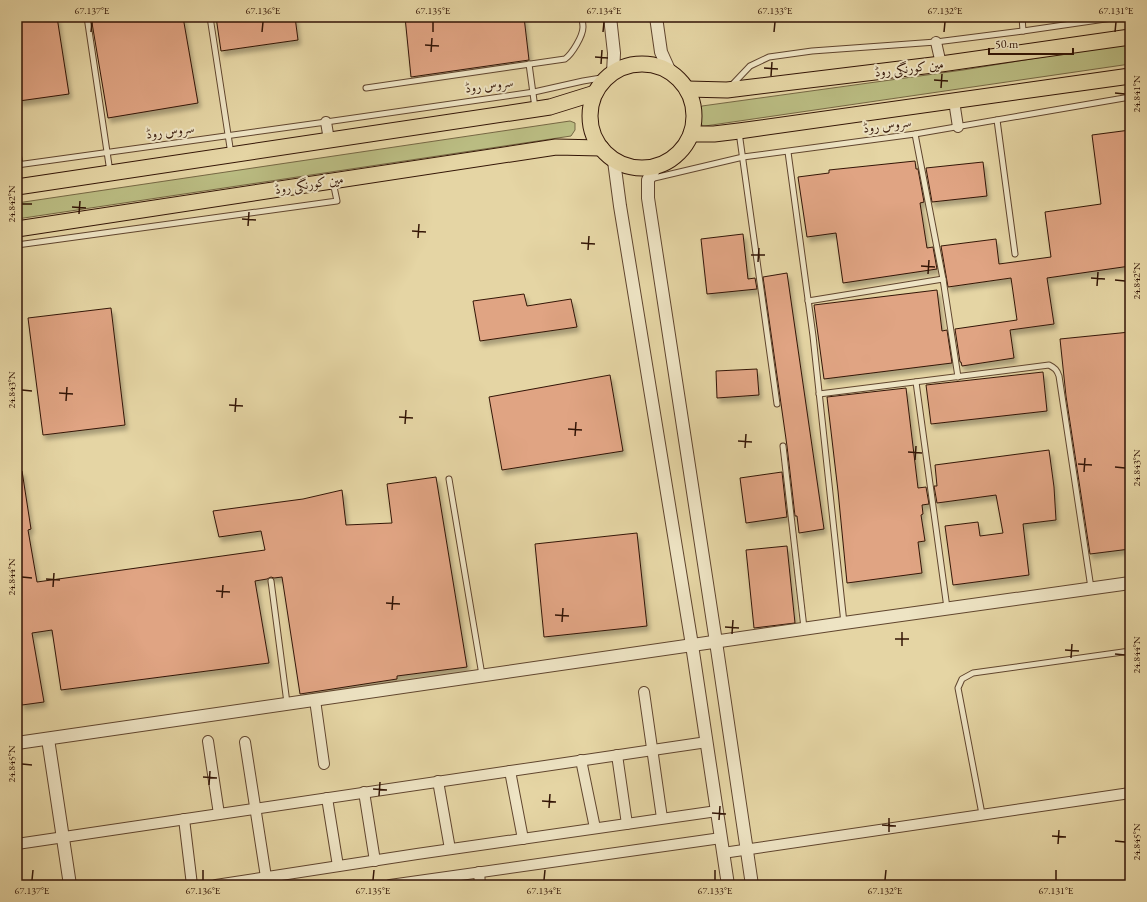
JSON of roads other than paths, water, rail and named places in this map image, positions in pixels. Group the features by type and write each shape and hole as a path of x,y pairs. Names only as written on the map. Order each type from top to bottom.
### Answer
{"main road":[{"name":"مین کورنگی روڈ","path":"687,89 727,90 941,64 1130,37"},
{"path":"641,64 656,66 670,72 687,89 692,101 694,117 691,134 676,156 656,166 639,168 614,161 601,148 593,136 590,122 590,107 595,93 610,75 626,67 641,64"},
{"path":"691,134 714,134 739,131 1130,76"},
{"path":"17,187 550,107 595,93"},
{"name":"مین کورنگی روڈ","path":"17,229 556,147 601,148"}],"street":[{"path":"610,17 614,53 610,75"},
{"path":"656,17 661,52 670,72"},
{"path":"936,42 941,64"},
{"path":"954,101 958,127"},
{"path":"326,122 329,140"},
{"path":"614,161 620,206 692,645 728,885"},
{"path":"656,166 648,180 648,198 752,885"},
{"path":"17,743 1130,583"},
{"path":"644,692 662,818"},
{"path":"315,700 324,764"},
{"path":"48,739 70,885"},
{"path":"208,741 219,814"},
{"path":"246,742 266,877"},
{"path":"17,844 707,742"},
{"path":"617,755 627,824"},
{"path":"581,760 595,828"},
{"path":"510,771 523,839"},
{"path":"438,781 450,849"},
{"path":"364,792 375,860"},
{"path":"723,853 1130,793"},
{"path":"327,798 338,866"},
{"path":"216,885 375,860 717,811"},
{"path":"184,819 192,885"},
{"path":"390,885 721,838"},
{"path":"479,872 480,885"}],"lane":[{"path":"87,17 111,173"},
{"path":"210,17 231,155"},
{"path":"366,88 565,59 569,56 582,32 582,17"},
{"path":"1022,17 1023,31"},
{"path":"727,90 750,66 769,57 812,51 936,42 1119,17"},
{"path":"529,64 534,92 535,109"},
{"name":"سروس روڈ","path":"18,165 534,92 610,75"},
{"name":"سروس روڈ","path":"648,180 743,157 915,134 1130,97"},
{"path":"997,120 1015,254"},
{"path":"739,131 777,404"},
{"path":"915,134 943,279 958,377"},
{"path":"17,147 18,165"},
{"path":"788,152 808,300 844,623"},
{"path":"17,245 337,201 332,181"},
{"path":"808,300 943,279"},
{"path":"819,394 1049,365 1054,367 1058,371 1091,588"},
{"path":"916,382 947,609"},
{"path":"783,446 804,629"},
{"path":"449,479 482,676"},
{"path":"271,581 287,704"},
{"path":"982,814 958,688 962,679 973,673 1130,651"}]}
